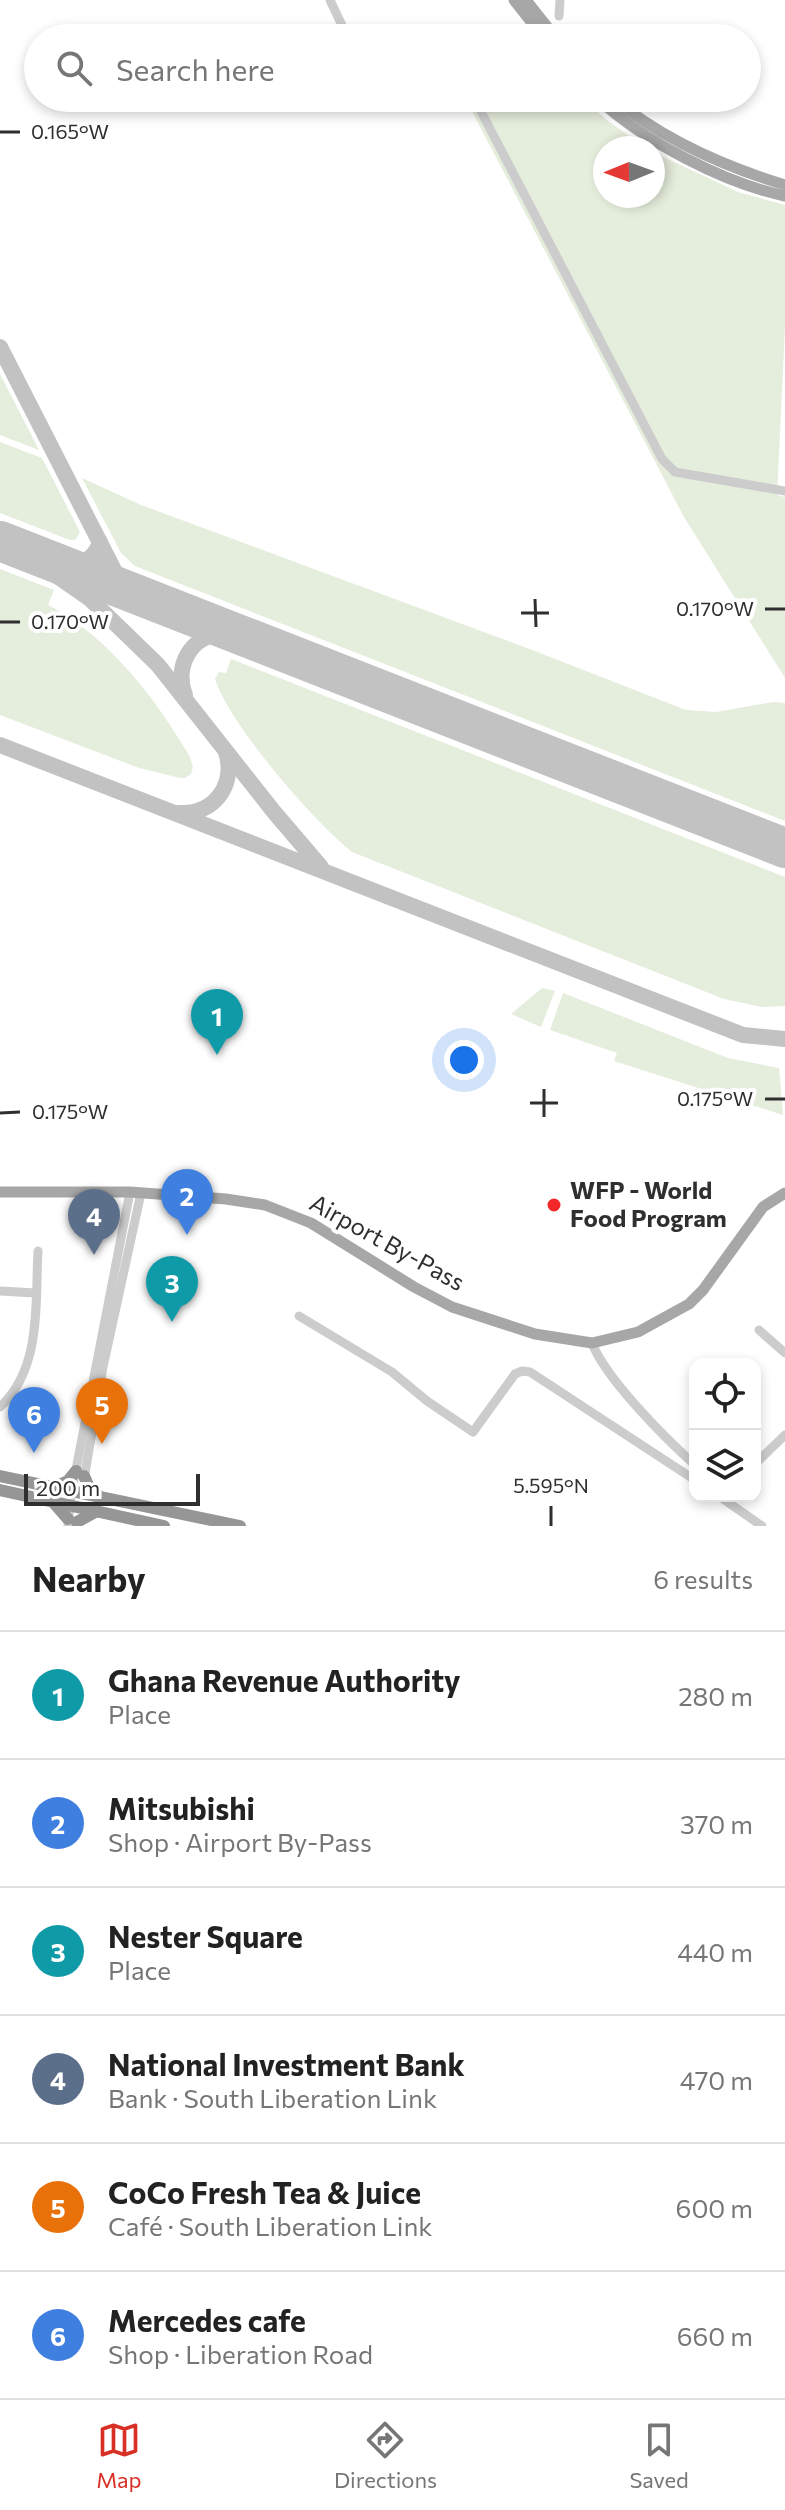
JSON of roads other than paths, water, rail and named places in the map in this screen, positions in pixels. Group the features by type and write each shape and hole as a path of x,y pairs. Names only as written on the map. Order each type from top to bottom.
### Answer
{"highway":[{"path":"55,1487 80,1474 98,1495"},
{"path":"0,1476 55,1487 97,1511 164,1526"},
{"path":"0,1489 161,1514 180,1513"},
{"path":"0,1489 52,1501 98,1495 240,1526"},
{"path":"52,1501 73,1523 97,1511"}],"main road":[{"path":"514,0 533,24"},
{"path":"526,0 545,24"},
{"path":"614,112 657,143 742,182 785,196"},
{"path":"632,112 695,151 746,173 785,185"},
{"name":"Airport By-Pass","path":"0,1192 136,1192 226,1199 274,1209 318,1227 452,1307 535,1334 592,1343 638,1332 689,1304 712,1278 763,1207 785,1193"}],"street":[{"path":"330,0 341,24"},
{"path":"559,16 560,0"},
{"path":"481,112 662,459 675,472 785,491"},
{"path":"73,1523 75,1499 136,1192"},
{"path":"0,1407 15,1390 28,1362 34,1329 38,1251"},
{"path":"0,1291 36,1293"},
{"path":"299,1316 392,1372 427,1401 473,1432 515,1374 530,1372 689,1476"},
{"path":"759,1330 785,1353"},
{"path":"592,1343 602,1365 689,1460"},
{"path":"761,1458 785,1435"},
{"path":"729,1502 762,1526"}],"place":[{"name":"Ghana Revenue Authority","path":"217,1055"},
{"name":"WFP - World Food Program","path":"554,1205"},
{"name":"Mitsubishi","path":"187,1235"},
{"name":"National Investment Bank","path":"94,1255"},
{"name":"Nester Square","path":"172,1322"},
{"name":"CoCo Fresh Tea & Juice","path":"102,1444"},
{"name":"Mercedes cafe","path":"34,1453"}]}
